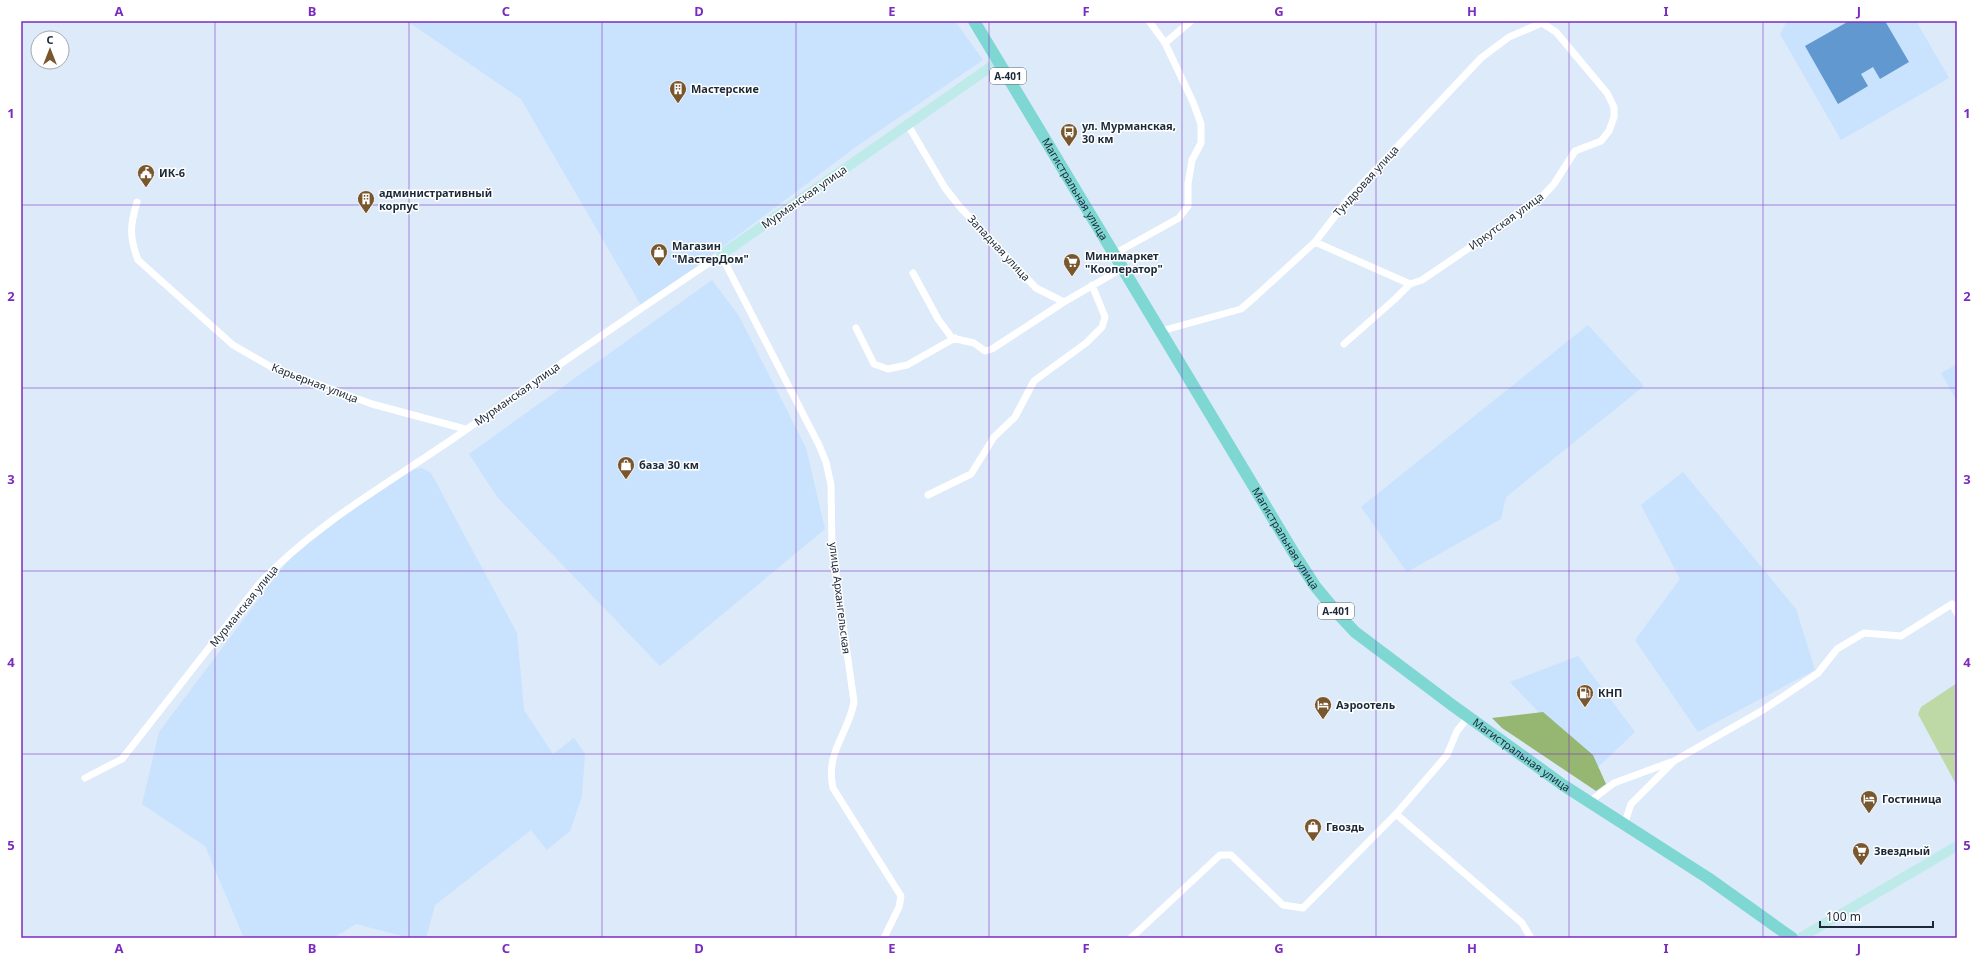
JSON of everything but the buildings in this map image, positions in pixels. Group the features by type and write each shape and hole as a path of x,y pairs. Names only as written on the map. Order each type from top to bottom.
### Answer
{"main road":[{"name":"Магистральная улица","path":"974,21 1315,586 1339,615 1355,632 1468,717 1589,802 1708,878 1792,938"}],"street":[{"path":"1114,254 1179,218 1188,206 1188,184 1192,160 1201,143 1201,124 1193,102 1165,43 1149,21"},
{"path":"1165,43 1191,21"},
{"name":"Тундровая улица","path":"1161,331 1241,309 1315,242 1349,198 1481,58 1509,37 1542,23"},
{"name":"Иркутская улица","path":"1344,344 1410,284 1422,280 1538,201 1554,184 1575,151 1601,140 1609,131 1614,117 1614,107 1607,93 1556,32 1542,23"},
{"name":"Мурманская улица","path":"85,778 122,759 259,584 282,559 348,509 465,430 630,315 721,255 999,61"},
{"name":"Западная улица","path":"908,125 946,188 960,207 1036,288 1064,302"},
{"name":"Карьерная улица","path":"137,202 131,225 131,241 138,260 232,345 273,368 372,404 465,430"},
{"path":"1315,242 1410,284"},
{"name":"улица Архангельская","path":"721,255 819,445 826,462 831,485 832,546 854,702 851,716 832,759 830,775 833,788 901,896 899,907 884,938"},
{"path":"913,273 938,319 952,338 974,343 986,350 992,349 1064,302 1123,268"},
{"path":"928,495 971,474 994,437 1015,417 1034,381 1086,343 1102,327 1105,317 1092,285"},
{"path":"856,328 874,364 888,370 907,365 955,338"},
{"path":"1589,802 1614,783 1674,761 1763,710 1818,673 1836,649 1864,632 1901,636 1952,604 1957,613"},
{"path":"1131,938 1220,855 1231,855 1283,905 1303,908 1396,814 1447,755 1457,731 1468,717"},
{"path":"1624,825 1631,804 1674,761"},
{"path":"1396,814 1522,924 1530,938"},
{"path":"1800,938 1957,846"}],"shaded area":[{"path":"407,21 955,21 983,60 857,146 642,307 521,99"},
{"path":"1787,21 1916,21 1949,78 1841,140 1780,34"},
{"name":"база 30 км","path":"712,280 739,316 806,448 825,529 660,666 498,498 469,454"},
{"path":"1588,325 1644,386 1506,497 1501,519 1407,572 1361,507"},
{"path":"1957,364 1957,401 1941,373"},
{"path":"422,468 431,473 517,633 524,710 553,754 574,738 585,754 582,796 570,831 547,850 531,830 435,905 426,938 410,938 356,924 333,938 244,938 205,846 142,804 159,732 286,563 309,542 355,508 414,469"},
{"path":"1683,472 1796,609 1815,670 1698,732 1635,640 1680,579 1641,505"},
{"path":"1578,656 1635,732 1594,771 1510,682"}],"green space":[{"path":"1957,683 1957,786 1918,714 1921,707"},
{"path":"1543,712 1593,755 1606,784 1596,791 1502,728 1492,718"}],"water":[{"path":"1849,21 1885,21 1909,62 1880,79 1873,67 1861,74 1868,86 1838,104 1805,46"}],"place":[{"name":"Мастерские","path":"678,104"},
{"name":"ул. Мурманская, 30 км","path":"1069,147"},
{"name":"ИК-6","path":"146,188"},
{"name":"административный корпус","path":"366,214"},
{"name":"Магазин \"МастерДом\"","path":"659,267"},
{"name":"Минимаркет \"Кооператор\"","path":"1072,277"},
{"name":"база 30 км","path":"626,480"},
{"name":"КНП","path":"1585,708"},
{"name":"Аэроотель","path":"1323,720"},
{"name":"Гостиница","path":"1869,814"},
{"name":"Гвоздь","path":"1313,842"},
{"name":"Звездный","path":"1861,866"}]}
